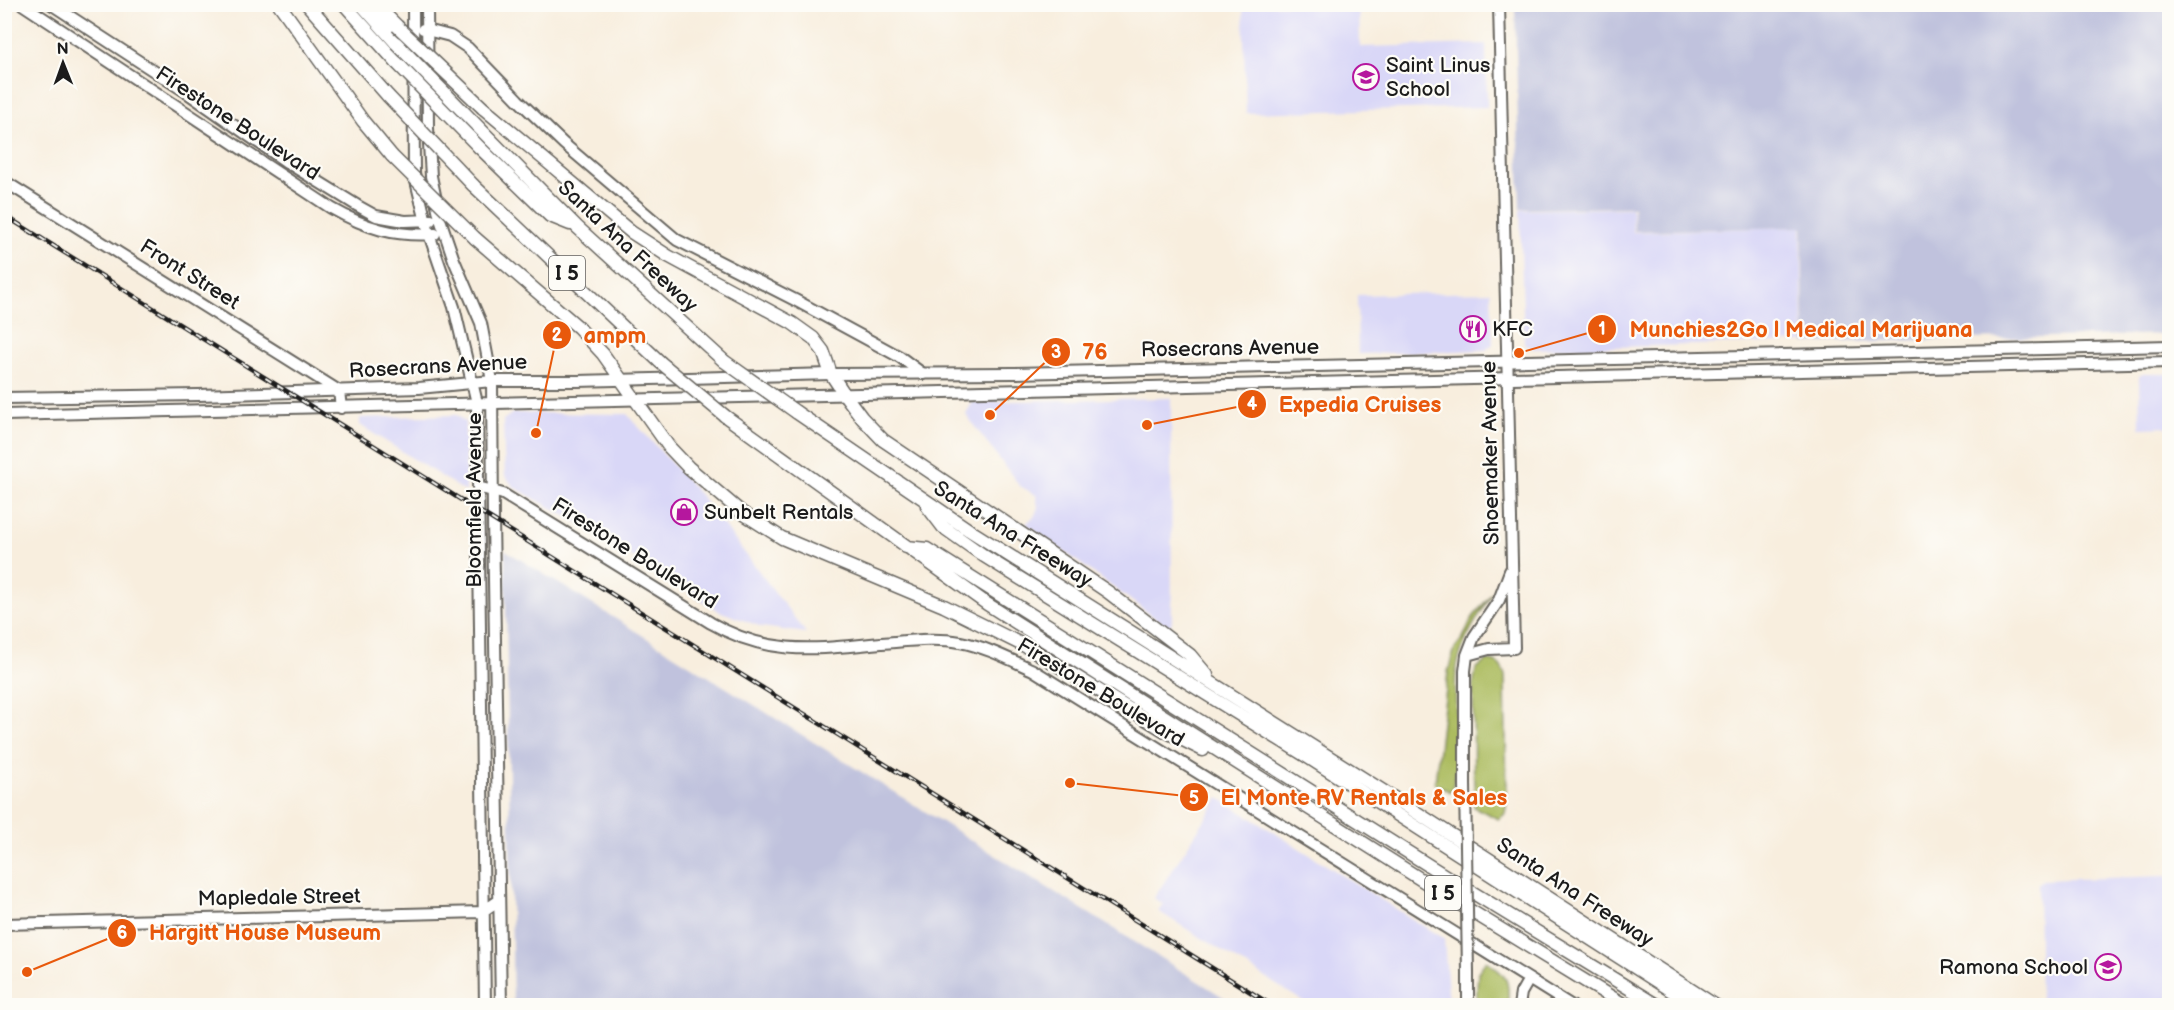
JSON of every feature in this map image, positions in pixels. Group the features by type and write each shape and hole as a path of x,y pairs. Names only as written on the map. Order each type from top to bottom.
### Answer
{"highway":[{"path":"279,4 363,121 392,156 475,238 578,327 603,354 669,447 688,467 741,512 782,538 944,606 1031,649 1167,732 1261,778"},
{"name":"I 5","path":"308,4 388,96 473,185 660,362 725,416 987,604 1458,903 1626,1005"},
{"path":"344,4 397,63 550,216 577,227"},
{"name":"Santa Ana Freeway","path":"361,4 396,43 577,227 724,361 923,500 1391,795 1716,1005"},
{"path":"375,4 483,108 631,232 668,256 792,323 813,338 823,351 831,374 844,395 883,440 1108,592 1190,655 1216,685"},
{"path":"923,500 943,527 984,556 1306,756 1695,1005"},
{"path":"905,547 927,549 1444,875 1658,1005"}],"main road":[{"name":"Firestone Boulevard","path":"22,4 331,208 356,222 375,230 392,233 445,233"},
{"name":"Firestone Boulevard","path":"51,4 285,160 376,216 405,221 440,219"},
{"name":"Bloomfield Avenue","path":"413,4 414,173 429,234 454,307 477,403 485,1005"},
{"name":"Bloomfield Avenue","path":"427,4 428,128 431,176 440,219 454,260 481,324 492,381 498,927 501,1005"},
{"name":"Shoemaker Avenue","path":"1467,656 1482,650 1514,648 1499,4"},
{"path":"414,29 428,29 450,36 468,48 564,144 677,240 900,357 923,374"},
{"name":"Front Street","path":"4,181 339,391"},
{"name":"Rosecrans Avenue","path":"4,398 339,391 419,388 492,381 620,381 831,374 1044,373 2169,346"},
{"path":"1637,375 1639,358"},
{"name":"Rosecrans Avenue","path":"4,415 2169,363"},
{"path":"1128,370 1129,388"},
{"path":"1089,371 1090,389"},
{"path":"1044,373 1045,390"},
{"path":"339,391 341,408"},
{"name":"Firestone Boulevard","path":"478,487 503,494 711,623 745,640 767,646 801,649 926,639 960,642 992,651 1033,670 1572,1005"},
{"path":"1468,1005 1465,784 1467,656 1474,638 1499,600 1512,566"},
{"path":"498,901 482,912 492,918 498,927"},
{"name":"Mapledale Street","path":"4,924 482,912"},
{"path":"484,956 500,967 484,979"},
{"path":"1519,1005 1521,993 1529,979"}],"shaded area":[{"name":"Saint Linus School","path":"1243,5 1359,5 1360,47 1486,44 1487,107 1246,113"},
{"path":"1515,5 2169,5 2169,334 1804,343 1802,227 1634,231 1633,207 1520,209"},
{"path":"1632,208 1633,232 1801,227 1803,342 1534,349 1524,343 1520,210"},
{"path":"1491,292 1493,344 1486,350 1358,354 1357,295"},
{"path":"2169,374 2169,427 2140,428 2139,376"},
{"path":"1171,398 1172,622 1169,628 1026,524 1035,515 1038,507 1036,495 1020,486 966,415 972,402"},
{"path":"513,413 627,414 702,497 806,633 762,627 719,611 578,523 514,487 505,476 503,420"},
{"path":"457,415 465,422 466,492 360,425 360,418"},
{"path":"505,550 1236,1005 513,1005"},
{"path":"1219,798 1444,939 1449,1005 1309,1005 1158,911 1163,904 1154,898"},
{"path":"2169,876 2169,1005 2040,1005 2038,885 2042,880"}],"green space":[{"path":"1492,593 1470,631 1458,662 1455,685 1457,753 1454,782 1450,792 1435,783 1448,672 1455,648 1463,638 1471,620"},
{"path":"1486,661 1498,664 1505,676 1507,800 1505,814 1498,819 1474,807 1473,685 1476,669"},
{"path":"1486,961 1506,979 1508,1005 1476,1005 1478,972"}],"railway":[{"path":"4,215 1273,1006"}],"place":[{"name":"Saint Linus School","path":"1366,77"},
{"name":"KFC","path":"1473,329"},
{"name":"Munchies2Go | Medical Marijuana","path":"1519,353"},
{"name":"76","path":"990,415"},
{"name":"Expedia Cruises","path":"1147,425"},
{"name":"ampm","path":"536,433"},
{"name":"Sunbelt Rentals","path":"684,512"},
{"name":"El Monte RV Rentals & Sales","path":"1070,783"},
{"name":"Ramona School","path":"2108,967"},
{"name":"Hargitt House Museum","path":"27,972"}]}
